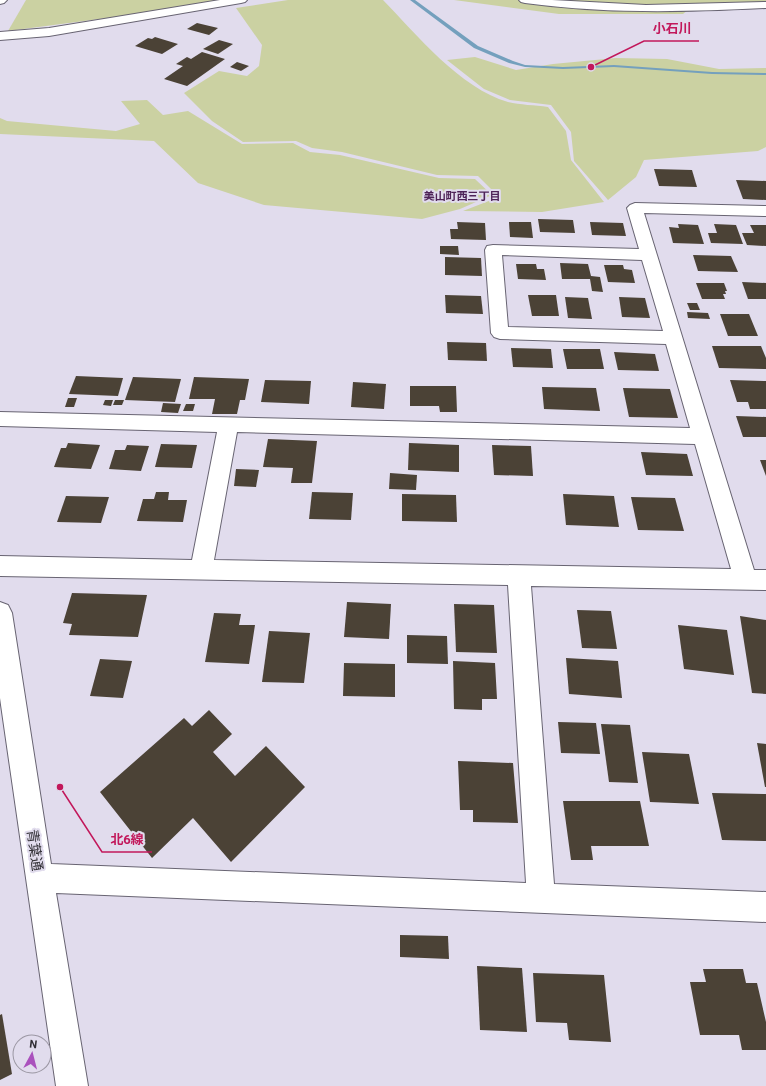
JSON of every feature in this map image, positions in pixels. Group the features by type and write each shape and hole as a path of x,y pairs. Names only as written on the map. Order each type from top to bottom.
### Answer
{"street":[{"path":"0,36 49,32 241,0"},
{"path":"525,0 556,5 662,9 766,5"},
{"path":"0,566 755,579 701,436 635,208 766,211"},
{"path":"649,255 493,250 500,333 673,338"},
{"path":"0,419 701,436"},
{"path":"201,570 228,425"},
{"path":"519,575 541,897"},
{"name":"青葉通","path":"0,613 39,878 72,1086"},
{"path":"39,878 766,907"}],"green space":[{"path":"26,0 231,0 183,8 8,31"},
{"path":"288,0 383,0 440,59 473,85 490,95 508,102 548,107 566,131 571,160 604,202 542,212 463,211 499,197 478,176 437,175 342,152 312,148 296,141 243,142 212,121 184,93 219,71 247,76 259,66 262,45 236,8"},
{"path":"454,0 766,0 766,3 694,5 683,14 559,14"},
{"path":"475,57 516,70 553,64 616,58 667,59 719,69 766,68 766,147 758,151 644,160 636,177 608,200 574,161 571,132 551,105 510,100 484,89 447,60"},
{"path":"147,100 163,115 188,111 242,144 293,143 310,152 340,155 439,178 475,179 492,195 460,209 422,219 264,205 198,183 154,141 0,134 0,118 7,121 116,131 140,124 121,101"}],"building":[{"path":"197,23 218,28 209,35 187,29"},
{"path":"155,37 178,44 162,54 135,46 148,38 152,39"},
{"path":"219,40 233,44 218,54 203,49"},
{"path":"202,52 225,59 187,86 164,79 183,66 176,64 187,57 191,59"},
{"path":"237,62 249,66 241,71 230,67"},
{"path":"654,169 692,170 697,187 659,186"},
{"path":"736,180 766,181 766,200 743,199"},
{"path":"538,219 573,220 575,233 540,232"},
{"path":"457,222 485,223 486,240 451,239 450,229 458,229"},
{"path":"509,222 531,222 533,238 510,237"},
{"path":"590,222 623,223 626,236 592,235"},
{"path":"678,224 698,225 704,244 673,243 669,227 679,228"},
{"path":"714,224 736,225 743,244 711,243 708,233 717,233"},
{"path":"750,225 766,225 766,246 747,245 742,233 754,233"},
{"path":"440,246 458,246 459,255 440,254"},
{"path":"693,255 731,256 738,272 698,271"},
{"path":"445,257 481,258 482,276 445,275"},
{"path":"560,263 588,264 591,276 600,277 603,292 592,291 590,279 562,279"},
{"path":"516,264 536,264 537,269 544,269 546,280 518,279"},
{"path":"604,265 623,265 624,269 632,270 635,283 608,282"},
{"path":"742,282 766,283 766,299 748,299"},
{"path":"696,283 724,283 727,291 725,291 726,294 723,294 725,299 702,299"},
{"path":"445,295 481,296 483,314 446,313"},
{"path":"528,295 556,295 559,316 532,316"},
{"path":"565,297 588,298 592,319 568,318"},
{"path":"619,297 645,298 650,318 622,317"},
{"path":"687,303 697,303 700,310 690,310"},
{"path":"687,312 708,313 710,319 688,318"},
{"path":"720,314 749,314 758,336 728,336"},
{"path":"447,342 486,343 487,361 448,360"},
{"path":"712,346 761,346 766,358 766,369 719,368"},
{"path":"511,348 551,349 553,368 513,367"},
{"path":"563,349 600,349 604,369 567,369"},
{"path":"614,352 655,354 659,371 618,370"},
{"path":"76,376 123,378 118,396 69,394"},
{"path":"133,377 181,379 175,402 125,400"},
{"path":"194,377 249,379 245,400 240,400 237,414 212,414 215,399 189,399"},
{"path":"265,380 311,381 309,404 261,402"},
{"path":"730,380 766,381 766,409 750,409 748,402 737,402"},
{"path":"353,382 386,384 384,409 351,407"},
{"path":"410,386 456,386 457,412 440,412 439,406 410,406"},
{"path":"542,387 596,388 600,411 544,409"},
{"path":"623,388 670,389 678,418 629,417"},
{"path":"68,398 77,398 74,407 65,407"},
{"path":"105,400 113,400 111,406 103,405"},
{"path":"115,400 124,400 122,405 113,405"},
{"path":"163,403 181,404 178,413 161,412"},
{"path":"186,404 195,404 193,411 183,411"},
{"path":"736,416 766,417 766,437 743,437"},
{"path":"268,439 317,441 312,483 291,483 293,468 263,467"},
{"path":"68,443 100,445 91,469 54,467 61,448 66,448"},
{"path":"409,443 459,445 459,472 408,470"},
{"path":"161,444 197,445 192,468 155,467"},
{"path":"127,445 149,446 141,471 109,469 115,450 125,450"},
{"path":"492,445 531,446 533,476 494,475"},
{"path":"641,452 687,454 693,476 646,475"},
{"path":"760,460 766,460 766,476"},
{"path":"236,469 259,470 256,487 234,486"},
{"path":"390,473 417,475 416,490 389,489"},
{"path":"156,492 169,492 168,500 187,500 183,522 137,521 143,499 154,499"},
{"path":"312,492 353,493 351,520 309,519"},
{"path":"402,494 456,495 457,522 402,521"},
{"path":"563,494 614,496 619,527 566,525"},
{"path":"66,496 109,497 101,523 57,522"},
{"path":"631,497 675,498 684,531 638,530"},
{"path":"72,593 147,595 138,637 69,635 72,624 63,623"},
{"path":"347,602 391,604 389,639 344,637"},
{"path":"454,604 494,605 497,653 456,652"},
{"path":"577,610 611,611 617,649 582,648"},
{"path":"214,613 241,614 239,625 255,625 249,664 205,662"},
{"path":"740,616 766,620 766,694 752,693"},
{"path":"678,625 727,630 734,675 684,669"},
{"path":"269,631 310,633 304,683 262,682"},
{"path":"407,635 447,636 448,664 407,663"},
{"path":"566,658 618,661 622,698 569,694"},
{"path":"100,659 132,661 123,698 90,696"},
{"path":"453,661 495,663 497,699 482,699 482,710 454,709"},
{"path":"344,663 395,664 395,697 343,696"},
{"path":"209,710 232,734 213,752 235,776 266,746 305,787 231,862 193,818 152,858 100,792 184,718 192,726"},
{"path":"558,722 596,723 600,754 561,753"},
{"path":"601,724 630,725 638,783 609,782"},
{"path":"757,743 766,744 766,787 765,787"},
{"path":"642,752 689,754 699,804 650,802"},
{"path":"458,761 513,763 518,823 473,822 473,810 460,810"},
{"path":"712,793 766,794 766,841 722,840"},
{"path":"563,801 640,801 649,846 591,846 593,860 571,860"},
{"path":"400,935 448,936 449,959 400,957"},
{"path":"477,966 522,968 527,1032 480,1030"},
{"path":"703,969 743,969 746,983 757,983 766,1022 766,1050 742,1050 739,1035 700,1035 690,982 706,982"},
{"path":"533,973 604,975 611,1042 569,1040 567,1023 536,1022"},
{"path":"2,1014 12,1074 0,1080 0,1015"}],"waterway":[{"path":"412,0 476,47 511,62 525,66 563,68 614,66 712,73 766,74"}],"place":[{"name":"小石川","path":"591,67"},
{"name":"北6線","path":"60,787"}],"district":[{"name":"美山町西三丁目","path":"462,196"}]}
